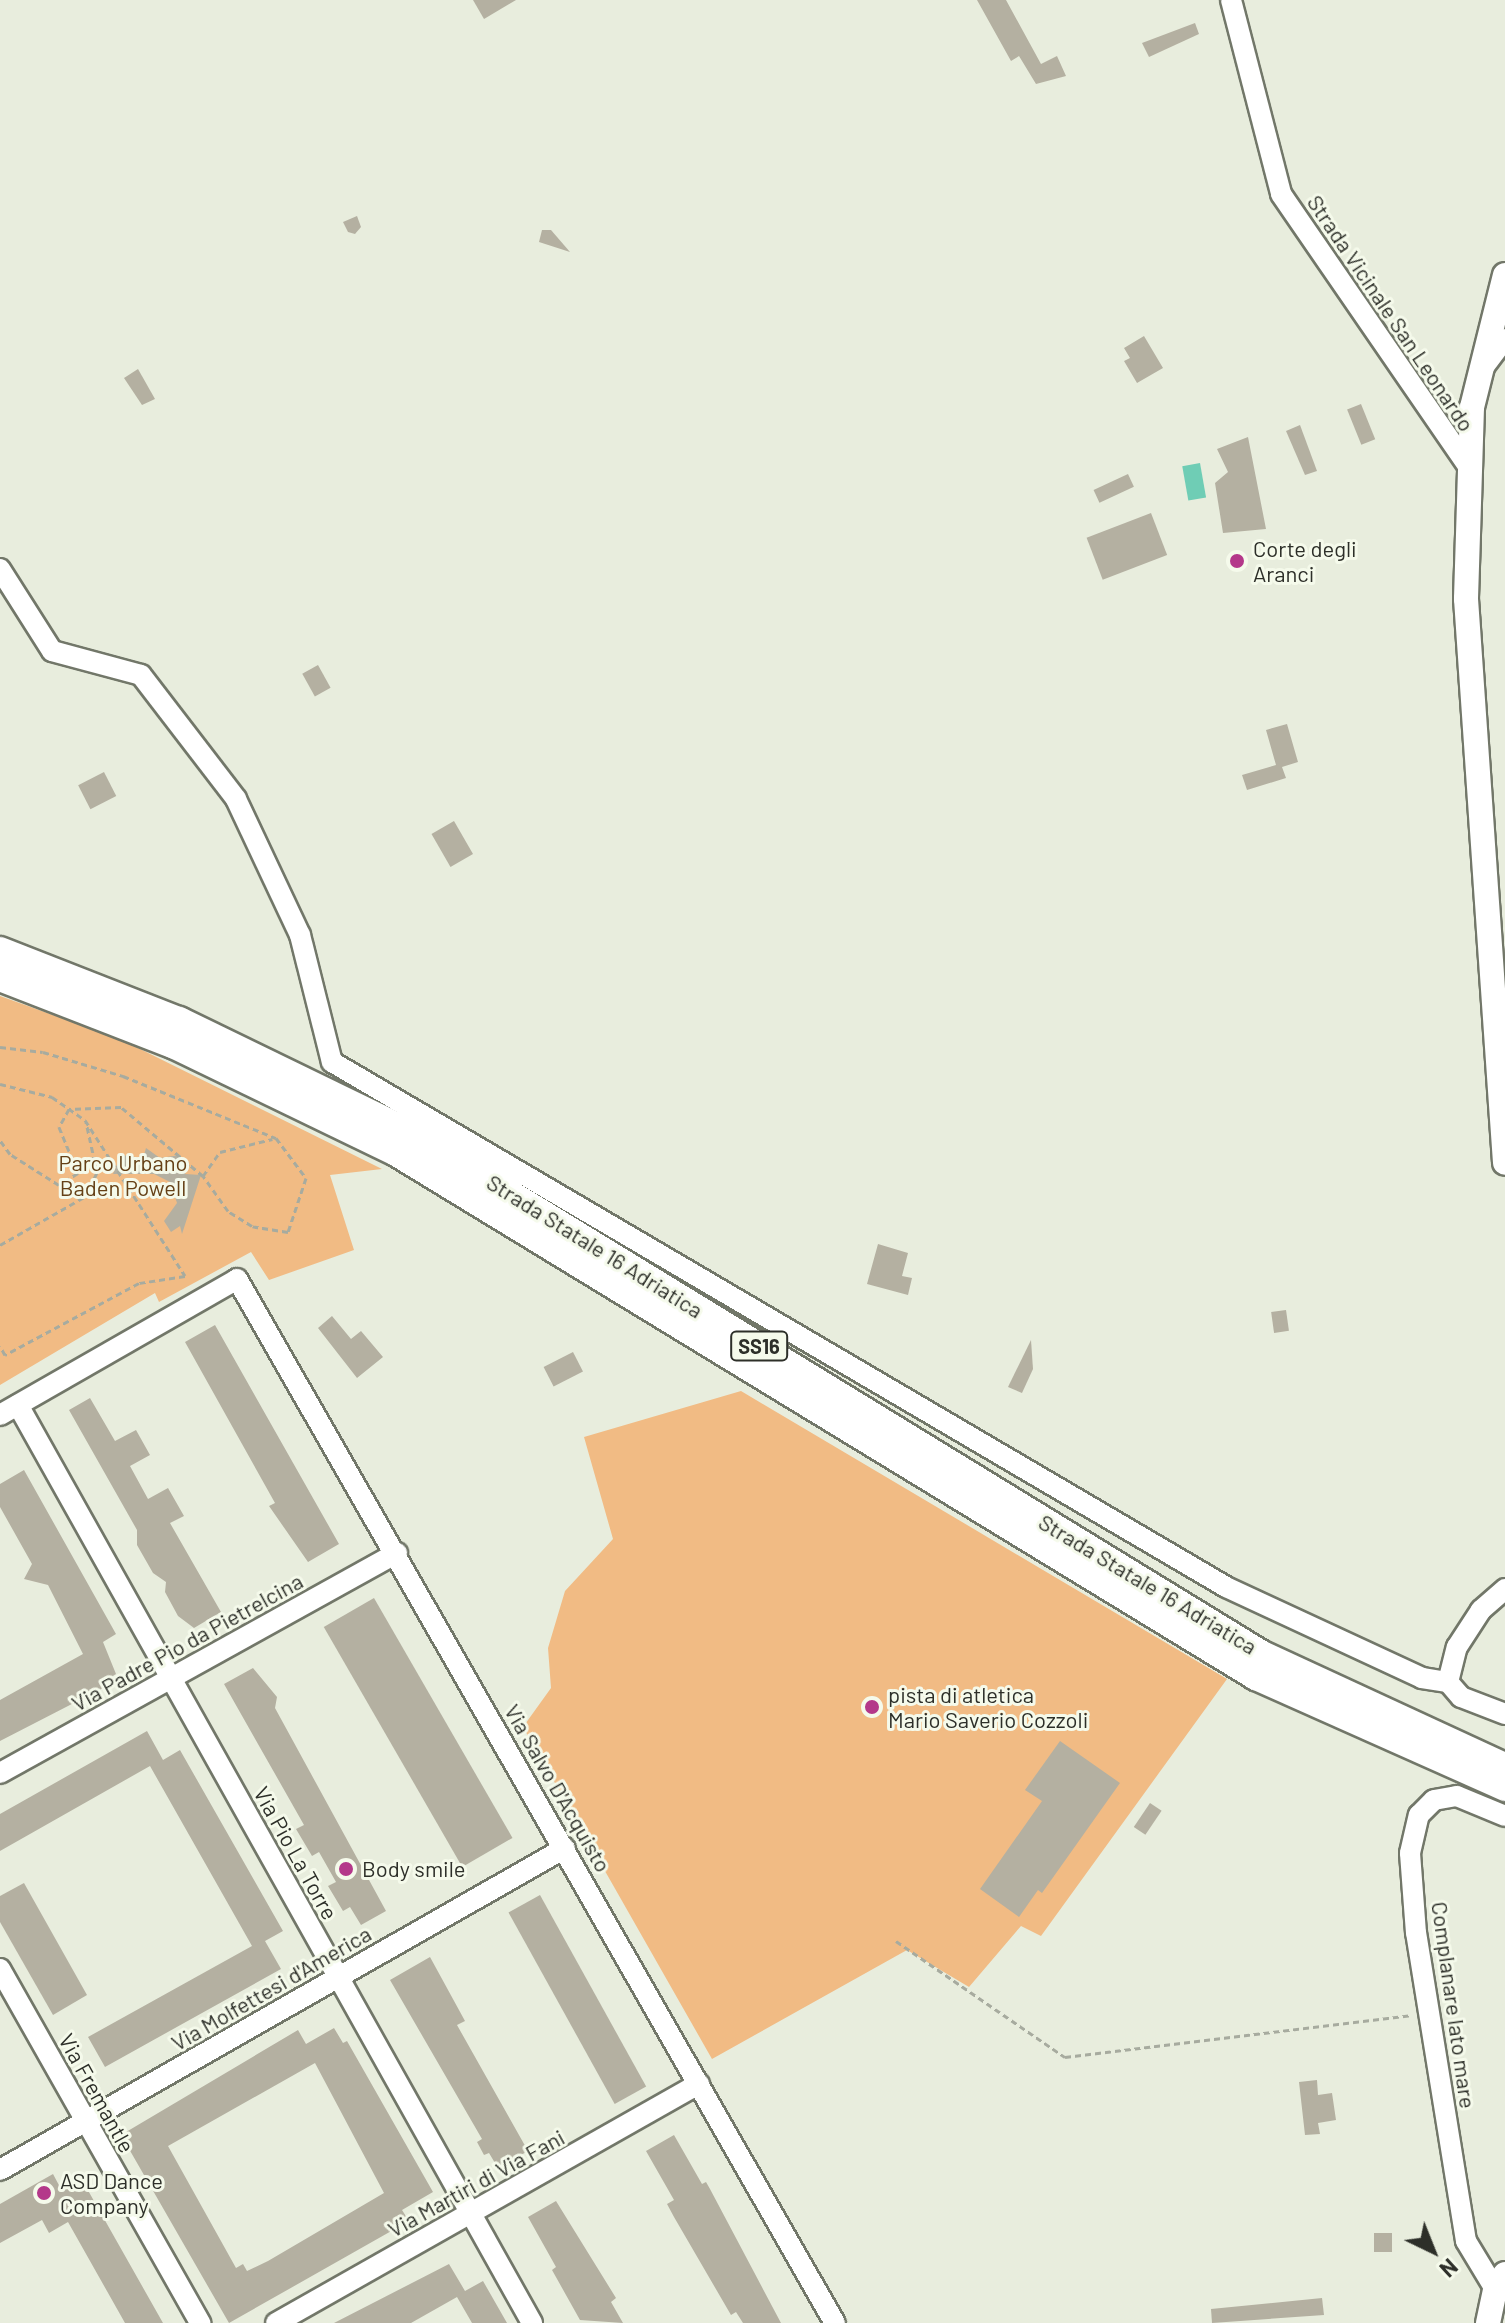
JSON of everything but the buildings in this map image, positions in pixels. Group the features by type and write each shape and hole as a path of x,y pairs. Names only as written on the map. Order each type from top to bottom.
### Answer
{"highway":[{"name":"Strada Statale 16 Adriatica","path":"0,951 179,1021 408,1132 1260,1654 1505,1767"},
{"name":"Strada Statale 16 Adriatica","path":"0,977 173,1044 398,1153 1256,1676 1505,1787"}],"main road":[{"path":"1505,275 1482,369 1467,465 1466,599 1477,819 1505,1163"},
{"path":"1488,2323 1500,2282"}],"street":[{"name":"Strada Vicinale San Leonardo","path":"1231,0 1281,194 1467,465"},
{"path":"1482,369 1505,339"},
{"path":"0,569 52,651 141,675 236,799 300,935 332,1062 1226,1587 1422,1678 1448,1682 1461,1697 1505,1714"},
{"name":"Via Salvo D'Acquisto","path":"18,1405 237,1279 397,1553 835,2323"},
{"path":"0,1415 18,1405"},
{"name":"Via Pio La Torre","path":"18,1405 532,2323"},
{"name":"Via Padre Pio da Pietrelcina","path":"0,1773 397,1553"},
{"path":"1448,1682 1457,1647 1481,1610 1505,1589"},
{"name":"Complanare lato mare","path":"1500,2282 1466,2241 1429,2010 1410,1853 1419,1815 1434,1800 1457,1796 1505,1816"},
{"name":"Via Molfettesi d'America","path":"0,2170 565,1848"},
{"name":"Via Fremantle","path":"0,1969 200,2323"},
{"name":"Via Martiri di Via Fani","path":"276,2323 699,2084"}],"path":[{"path":"0,1047 43,1052 123,1076 276,1138 306,1178 288,1232 252,1226 228,1211 203,1176 121,1107 69,1109"},
{"path":"0,1084 52,1097 85,1120 185,1276 139,1283 5,1355 0,1346"},
{"path":"0,1140 19,1161 59,1185 78,1173 59,1127 69,1109"},
{"path":"0,1245 86,1196 97,1172 85,1120"},
{"path":"203,1176 220,1152 276,1138"},
{"path":"896,1941 1065,2057 1378,2021 1429,2010"}],"green space":[{"name":"Parco Urbano Baden Powell","path":"0,996 120,1039 382,1169 330,1175 354,1250 269,1280 251,1252 159,1302 155,1293 0,1385"},
{"name":"pista di atletica Mario Saverio Cozzoli","path":"741,1391 1227,1679 1041,1936 1021,1926 969,1987 907,1950 712,2059 523,1727 551,1688 548,1648 565,1591 613,1539 584,1437"}],"water":[{"path":"1200,463 1206,497 1188,501 1182,466"}],"place":[{"name":"Corte degli Aranci","path":"1237,561"},
{"name":"pista di atletica Mario Saverio Cozzoli","path":"872,1707"},
{"name":"Body smile","path":"346,1869"},
{"name":"ASD Dance Company","path":"44,2193"}]}
